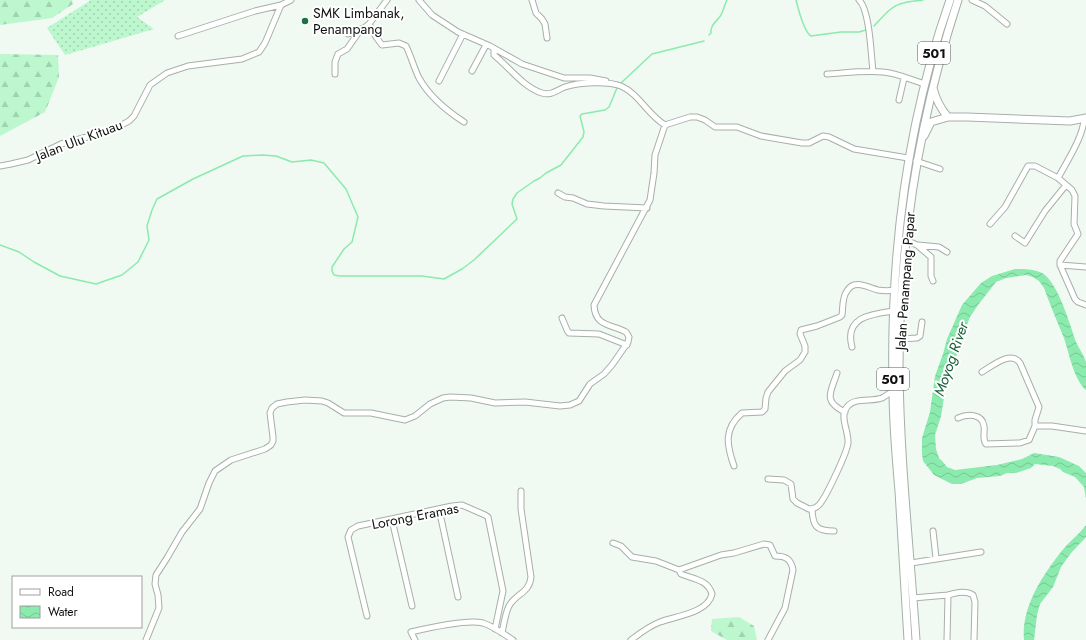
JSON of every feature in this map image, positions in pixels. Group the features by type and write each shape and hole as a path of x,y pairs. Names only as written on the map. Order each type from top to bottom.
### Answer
{"main road":[{"name":"Jalan Penampang Papar","path":"916,640 902,443 899,371 902,271 916,161 926,113 929,85 950,0"},
{"name":"Jalan Penampang Papar","path":"908,640 893,391 894,290 908,158 920,106 929,85 958,0"},
{"path":"929,85 937,102 948,117"},
{"path":"920,106 922,111 926,113 948,117 1070,121 1085,118"},
{"path":"920,140 926,134 931,122 948,117"}],"street":[{"path":"178,36 255,11 281,5 291,0"},
{"path":"348,34 362,29 369,24 387,0"},
{"path":"419,0 432,15 463,34 522,64 557,76 573,79 590,78 620,86 665,125"},
{"path":"532,0 536,13 545,24 547,38"},
{"path":"859,0 862,2 866,13 873,71"},
{"path":"972,0 985,6 1007,24"},
{"name":"Jalan Ulu Kituau","path":"0,166 28,160 61,144 98,134 118,127 129,121 134,116 150,85 167,73 197,64 249,57 259,52 265,43 281,5"},
{"path":"369,24 382,45 399,43 406,46 420,79 428,90 452,115 464,122"},
{"path":"335,74 335,62 338,54 347,49 362,29"},
{"path":"439,81 463,34"},
{"path":"472,71 486,45"},
{"path":"494,49 494,55 512,72 535,89 547,94 565,87 596,83 613,84"},
{"path":"827,74 873,71 895,74 929,85"},
{"path":"898,100 904,78"},
{"path":"565,87 573,79"},
{"path":"665,125 690,117 697,117 705,120 715,127 737,126 761,136 809,143 823,136 854,149 908,158"},
{"path":"1058,178 1071,155 1085,118"},
{"path":"146,640 159,608 158,595 154,584 156,575 182,532 200,509 215,471 231,460 266,449 271,445 273,437 270,413 272,408 277,404 294,401 318,401 328,403 344,413 371,413 404,420 415,416 430,404 443,398 450,397 471,398 495,403 525,402 560,406 570,405 579,401 590,384 610,368 627,345 629,339 626,332 605,325 596,314 594,304 650,200 654,155 665,125"},
{"path":"916,161 940,169"},
{"path":"990,224 1005,207 1028,166 1035,166 1058,178 1072,190 1075,196 1074,224 1078,234 1060,261 1060,265 1075,299 1086,305"},
{"path":"1015,236 1025,243 1029,239 1045,211 1066,185"},
{"path":"558,193 589,204 646,208"},
{"path":"906,240 918,245 939,247 947,252"},
{"path":"918,245 931,258 930,274 933,281"},
{"path":"1060,265 1086,267"},
{"path":"734,466 728,444 729,433 732,425 742,413 762,412 765,409 768,392 785,371 800,360 805,352 805,346 800,334 801,330 817,326 840,317 842,315 847,289 851,287 862,284 878,290 894,290"},
{"path":"852,347 850,336 853,326 857,321 868,315 893,311"},
{"path":"562,318 567,330 570,333 599,334 627,345"},
{"path":"900,339 917,338 920,336 922,322"},
{"path":"958,418 975,415 981,420 984,427 984,441 986,444 1020,443 1028,440 1035,426 1035,420 1039,407 1022,366 1018,360 1010,357 982,372"},
{"path":"837,373 830,396 831,401 835,407 845,412"},
{"path":"812,510 817,507 822,500 847,449 848,436 844,418 846,408 851,404 882,398 893,391"},
{"path":"1035,426 1052,426 1086,431"},
{"path":"768,479 784,480 789,482 792,486 793,499 801,506 812,510"},
{"path":"502,633 509,606 514,599 528,588 531,577 521,509 521,491"},
{"name":"Lorong Eramas","path":"367,616 348,535 351,530 355,527 462,505 479,511 488,517 503,586 502,600 495,629"},
{"path":"439,509 458,597"},
{"path":"812,510 813,521 817,527 824,530 834,531"},
{"path":"392,520 412,606"},
{"path":"933,531 936,558"},
{"path":"613,543 621,546 632,557 656,561 679,570 681,574 708,584 712,594 708,603 690,612 655,624 631,640"},
{"path":"679,570 715,556 734,553 764,544 770,545 775,556 783,556 787,558 794,570 787,593 786,604 768,640"},
{"path":"911,563 981,552"},
{"path":"913,598 969,592 973,595 975,602 974,640"},
{"path":"947,640 948,595"},
{"path":"415,640 411,632 437,626 478,622 495,629 513,640"}],"green space":[{"path":"0,0 72,0 73,4 52,18 0,25"},
{"path":"91,0 165,0 137,17 154,29 65,55 47,28"},
{"path":"0,54 58,55 59,77 45,112 0,136"},
{"path":"739,617 754,626 757,640 727,640 711,631 712,619"}],"water":[{"name":"Moyog River","path":"1015,269 1042,273 1053,285 1063,304 1076,342 1086,362 1086,390 1078,380 1064,338 1044,288 1039,281 1026,275 1006,278 996,282 970,317 962,344 948,373 941,416 935,435 936,449 939,458 947,467 955,470 997,465 1022,459 1034,453 1059,457 1079,466 1086,473 1086,499 1084,487 1075,477 1053,466 1035,464 1031,468 1016,473 977,478 961,484 952,484 934,475 923,461 922,438 930,412 935,376 947,339 962,305 981,283 992,276"},
{"path":"1086,525 1086,537 1071,553 1061,567 1053,587 1040,604 1034,640 1024,640 1026,616 1034,593 1054,561"}],"waterway":[{"path":"709,35 713,24 721,16 727,0"},
{"path":"796,0 806,30 811,36 841,32 859,32 866,30"},
{"path":"874,26 895,6 906,2 923,0"},
{"path":"621,83 652,54 704,41"},
{"path":"0,245 19,252 60,276 96,284 122,275 138,262 149,240 147,226 157,199 193,179 243,156 276,156 292,162 311,160 324,163 346,189 358,217 352,242 344,249 332,267 334,275 422,276 444,279 474,260 517,219 512,204 517,193 546,173 561,165 583,137 584,132 580,116 582,114 605,110 609,107 617,88"}],"place":[{"name":"SMK Limbanak, Penampang","path":"305,21"}]}
